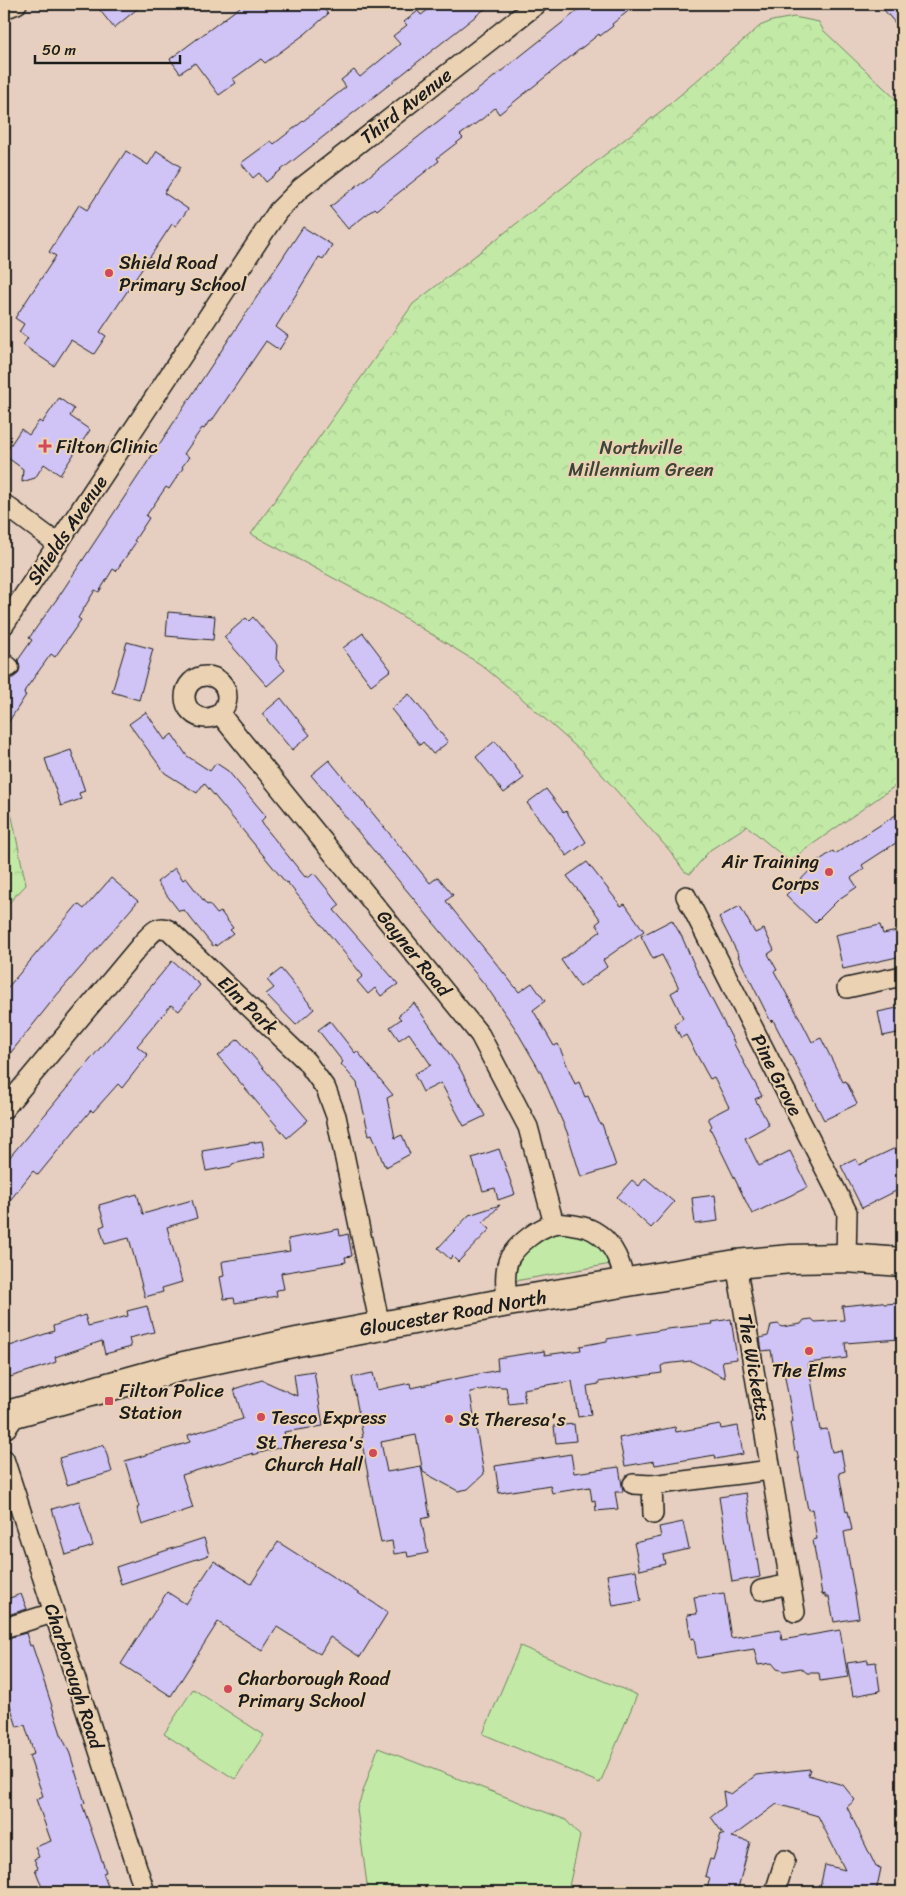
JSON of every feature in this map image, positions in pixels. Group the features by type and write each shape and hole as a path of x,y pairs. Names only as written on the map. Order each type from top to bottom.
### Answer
{"main road":[{"name":"Gloucester Road North","path":"6,1416 184,1366 508,1302 736,1264 791,1259 846,1258 902,1262"}],"street":[{"path":"4,9 17,4"},
{"name":"Third Avenue","path":"278,211 301,188 537,4"},
{"name":"Shields Avenue","path":"4,625 278,211"},
{"path":"4,504 58,544"},
{"name":"Gayner Road","path":"220,714 480,1035 528,1127 554,1224"},
{"name":"Pine Grove","path":"686,896 846,1212 846,1258"},
{"name":"Elm Park","path":"4,1109 144,941 155,929 164,927 306,1061 326,1089 336,1116 372,1297 380,1326"},
{"path":"848,988 902,976"},
{"path":"508,1302 505,1292 509,1258 521,1244 536,1233 554,1224 574,1225 594,1231 616,1255 625,1282"},
{"name":"The Wicketts","path":"736,1264 796,1612"},
{"name":"Charborough Road","path":"4,1459 145,1892"},
{"path":"653,1514 642,1485 771,1470"},
{"path":"762,1590 790,1584"},
{"path":"4,1628 53,1613"},
{"path":"775,1892 785,1860"}],"green space":[{"name":"Northville Millennium Green","path":"794,17 819,22 823,30 902,105 902,781 789,861 747,826 710,850 690,874 684,871 670,851 581,751 480,664 384,605 251,534 413,304 665,108 760,26 772,21"},
{"path":"4,792 12,817 26,885 4,908"},
{"path":"570,1230 596,1240 611,1264 515,1281 517,1268 525,1250 539,1239"},
{"path":"520,1646 637,1695 600,1783 483,1734"},
{"path":"193,1689 264,1735 235,1779 164,1734"},
{"path":"378,1748 566,1820 580,1836 568,1891 368,1892 357,1809"}],"building":[{"path":"95,4 143,4 114,28"},
{"path":"244,4 320,4 328,14 305,34 265,63 261,59 233,79 236,83 219,95 195,63 180,73 170,59"},
{"path":"436,4 491,4 266,182 259,173 253,178 241,163 271,141 274,144 346,87 341,80 354,70 360,77 400,44 393,36 407,25 404,22 418,11 421,15"},
{"path":"586,4 637,4 612,24 613,26 600,36 599,34 499,114 495,108 460,135 463,138 437,158 439,161 377,210 375,208 348,229 330,207"},
{"path":"879,4 902,4 902,31"},
{"path":"126,151 148,165 157,151 181,167 164,193 188,209 176,226 172,224 100,332 106,336 94,354 71,340 54,366 23,345 28,338 19,332 24,324 15,318 56,256 49,252 79,205 87,210"},
{"path":"303,227 332,245 323,259 319,257 276,327 288,336 279,350 266,341 211,422 209,421 204,429 202,428 184,454 189,457 183,468 169,489 166,487 146,516 149,518 134,541 136,542 116,571 113,569 99,592 95,590 78,618 81,620 55,657 51,654 25,690 24,694 26,695 4,729 4,681 6,678 13,678 18,674 20,668 18,660 32,640 29,638 59,596"},
{"name":"Filton Clinic","path":"59,398 74,409 70,416 90,430 60,475 44,464 35,478 22,482 23,469 4,455 21,429 29,435 39,421 42,423"},
{"path":"168,612 215,616 213,640 166,636"},
{"path":"253,617 277,645 276,659 285,670 267,686 224,637 246,618 249,621"},
{"path":"363,633 391,670 371,685 343,648"},
{"path":"127,642 153,649 139,700 112,692"},
{"path":"409,694 448,742 433,754 423,742 420,745 391,709"},
{"path":"281,698 310,735 292,750 262,714"},
{"path":"146,712 165,740 172,734 187,756 210,771 216,763 228,771 266,816 261,821 264,826 305,877 307,876 308,878 314,873 340,905 334,910 398,984 381,996 375,988 368,994 357,981 363,976 204,783 197,793 165,773 129,724"},
{"path":"495,741 524,778 504,793 476,757"},
{"path":"71,750 85,791 79,793 81,799 61,806 45,759"},
{"path":"329,760 430,883 438,877 453,895 446,901 519,992 532,983 545,1001 533,1010 554,1046 558,1044 575,1084 579,1082 585,1097 588,1096 600,1124 602,1124 616,1166 581,1177 567,1132 541,1073 515,1028 486,986 311,775"},
{"path":"546,789 564,813 566,811 586,842 567,856 527,803"},
{"path":"902,811 902,839 862,865 864,869 851,878 857,887 839,899 815,923 786,895 814,864 833,851 835,854"},
{"path":"587,862 621,906 625,904 644,931 603,960 607,967 580,987 561,960 601,931 596,924 601,920 567,876"},
{"path":"175,868 183,880 186,878 207,905 209,904 217,914 221,912 233,928 230,930 233,933 216,946 215,944 213,946 184,910 179,911 157,882"},
{"path":"111,878 138,901 56,996 4,1061 4,992 78,904 84,909"},
{"path":"740,906 755,933 764,929 774,950 768,954 777,970 774,971 812,1042 821,1038 843,1082 846,1081 857,1104 824,1120 773,1020 771,1022 719,917"},
{"path":"672,920 762,1096 755,1099 769,1125 745,1138 759,1166 790,1151 808,1187 752,1214 710,1128 712,1126 708,1118 729,1107 714,1077 710,1079 686,1035 681,1038 674,1024 683,1018 671,993 678,989 678,986 662,955 653,959 641,936"},
{"path":"880,925 883,934 902,930 902,956 843,969 835,935"},
{"path":"172,961 200,985 179,1011 171,1005 137,1046 148,1055 122,1088 118,1084 93,1112 91,1110 38,1175 33,1171 4,1208 4,1164"},
{"path":"281,969 314,1009 296,1025 266,994 274,988 267,980"},
{"path":"414,1003 460,1069 485,1116 464,1126 441,1083 423,1092 414,1074 431,1065 409,1033 399,1040 390,1027 401,1019 398,1016"},
{"path":"902,1007 902,1032 883,1036 878,1012"},
{"path":"330,1021 355,1053 357,1051 393,1095 387,1098 395,1138 402,1135 410,1154 386,1167 372,1134 369,1135 357,1083 341,1064 343,1062 318,1030"},
{"path":"238,1039 308,1120 287,1138 218,1056"},
{"path":"262,1141 265,1157 206,1171 202,1151"},
{"path":"902,1145 902,1188 862,1208 841,1166 856,1159 859,1165"},
{"path":"499,1149 515,1194 498,1200 495,1188 483,1191 472,1158"},
{"path":"645,1178 674,1202 651,1228 617,1197 632,1180 639,1186"},
{"path":"137,1194 143,1214 192,1200 197,1218 167,1227 182,1282 162,1288 163,1292 145,1297 129,1238 105,1244 100,1227 105,1225 99,1205"},
{"path":"715,1195 718,1221 695,1224 692,1198"},
{"path":"500,1205 483,1223 490,1229 458,1262 452,1256 450,1259 438,1248 469,1215"},
{"path":"339,1229 340,1236 348,1234 352,1256 345,1257 346,1262 281,1273 284,1289 276,1290 277,1296 235,1303 234,1298 224,1299 220,1277 224,1276 222,1262 290,1251 288,1239"},
{"path":"882,1302 884,1304 900,1303 902,1330 899,1330 900,1339 845,1343 847,1358 808,1363 820,1430 827,1429 832,1452 841,1450 845,1471 839,1473 846,1512 848,1511 852,1530 844,1532 859,1618 834,1622 829,1597 825,1597 825,1594 822,1595 813,1540 817,1539 812,1509 808,1510 797,1451 795,1452 790,1422 793,1422 783,1366 774,1368 771,1350 762,1351 760,1338 768,1336 771,1325 778,1324 782,1327 801,1324 804,1320 812,1319 815,1322 844,1320 842,1306"},
{"path":"147,1306 154,1332 129,1338 131,1347 105,1354 102,1341 55,1357 56,1362 48,1365 10,1377 8,1372 4,1373 4,1348 54,1331 53,1326 85,1315 88,1326 128,1316 127,1311"},
{"path":"731,1319 737,1359 722,1361 725,1378 691,1361 665,1364 661,1366 662,1373 598,1382 599,1384 587,1386 591,1415 578,1417 572,1381 523,1389 525,1402 509,1404 506,1387 500,1386 470,1392 484,1474 468,1489 458,1491 423,1472 416,1435 381,1442 387,1472 421,1466 430,1517 421,1519 428,1553 408,1557 407,1552 394,1554 392,1541 381,1543 361,1438 363,1437 352,1377 373,1373 377,1390 410,1383 411,1388 498,1370 497,1358 544,1351 545,1355 581,1350 580,1346 607,1341 607,1339 713,1324 712,1322"},
{"path":"314,1371 323,1426 284,1432 288,1445 253,1455 253,1453 182,1475 193,1508 142,1525 137,1508 139,1507 125,1461 190,1442 188,1435 243,1419 234,1389 262,1380 297,1396 294,1374"},
{"path":"574,1424 576,1441 556,1443 554,1426"},
{"path":"720,1424 721,1429 738,1426 743,1454 716,1459 715,1455 655,1465 654,1461 625,1466 619,1438 675,1427 676,1432"},
{"path":"104,1445 112,1472 67,1485 59,1458"},
{"path":"571,1454 574,1473 619,1467 623,1492 615,1492 618,1509 596,1511 595,1500 592,1501 590,1487 552,1493 550,1485 499,1493 495,1466"},
{"path":"746,1493 760,1577 732,1582 719,1497"},
{"path":"79,1501 93,1546 66,1555 52,1509"},
{"path":"683,1522 689,1549 663,1555 665,1564 640,1570 634,1543 661,1537 659,1527"},
{"path":"204,1538 209,1555 121,1584 116,1567"},
{"path":"278,1542 388,1612 360,1657 330,1637 320,1654 277,1627 262,1651 218,1622 171,1696 121,1664 167,1592 186,1604 214,1561 251,1584"},
{"path":"636,1570 641,1601 613,1606 607,1575"},
{"path":"724,1593 731,1638 780,1630 782,1640 840,1630 848,1677 820,1681 819,1673 807,1673 801,1668 784,1671 777,1669 772,1663 758,1665 754,1649 697,1658 694,1638 691,1639 687,1615 697,1614 694,1597"},
{"path":"21,1594 27,1609 4,1616 4,1600"},
{"path":"26,1633 30,1646 32,1645 61,1734 70,1754 85,1803 82,1804 106,1872 103,1873 110,1892 44,1892 35,1869 38,1868 34,1859 39,1857 35,1847 51,1841 36,1799 43,1796 29,1756 34,1754 25,1725 17,1727 4,1686 4,1639"},
{"path":"868,1660 868,1663 876,1662 880,1691 853,1696 847,1663"},
{"path":"810,1769 808,1775 843,1785 855,1800 847,1807 876,1867 881,1868 876,1892 819,1892 825,1865 845,1870 818,1816 777,1804 732,1837 750,1842 737,1892 706,1892 710,1878 705,1876 710,1859 713,1860 721,1834 724,1835 711,1817 725,1806 723,1791 731,1794 756,1775"}],"place":[{"name":"Shield Road Primary School","path":"109,273"},
{"name":"Filton Clinic","path":"45,446"},
{"name":"Air Training Corps","path":"829,872"},
{"name":"The Elms","path":"809,1351"},
{"name":"Filton Police Station","path":"109,1401"},
{"name":"Tesco Express","path":"261,1417"},
{"name":"St Theresa's","path":"449,1419"},
{"name":"St Theresa's Church Hall","path":"373,1453"},
{"name":"Charborough Road Primary School","path":"228,1689"}]}
